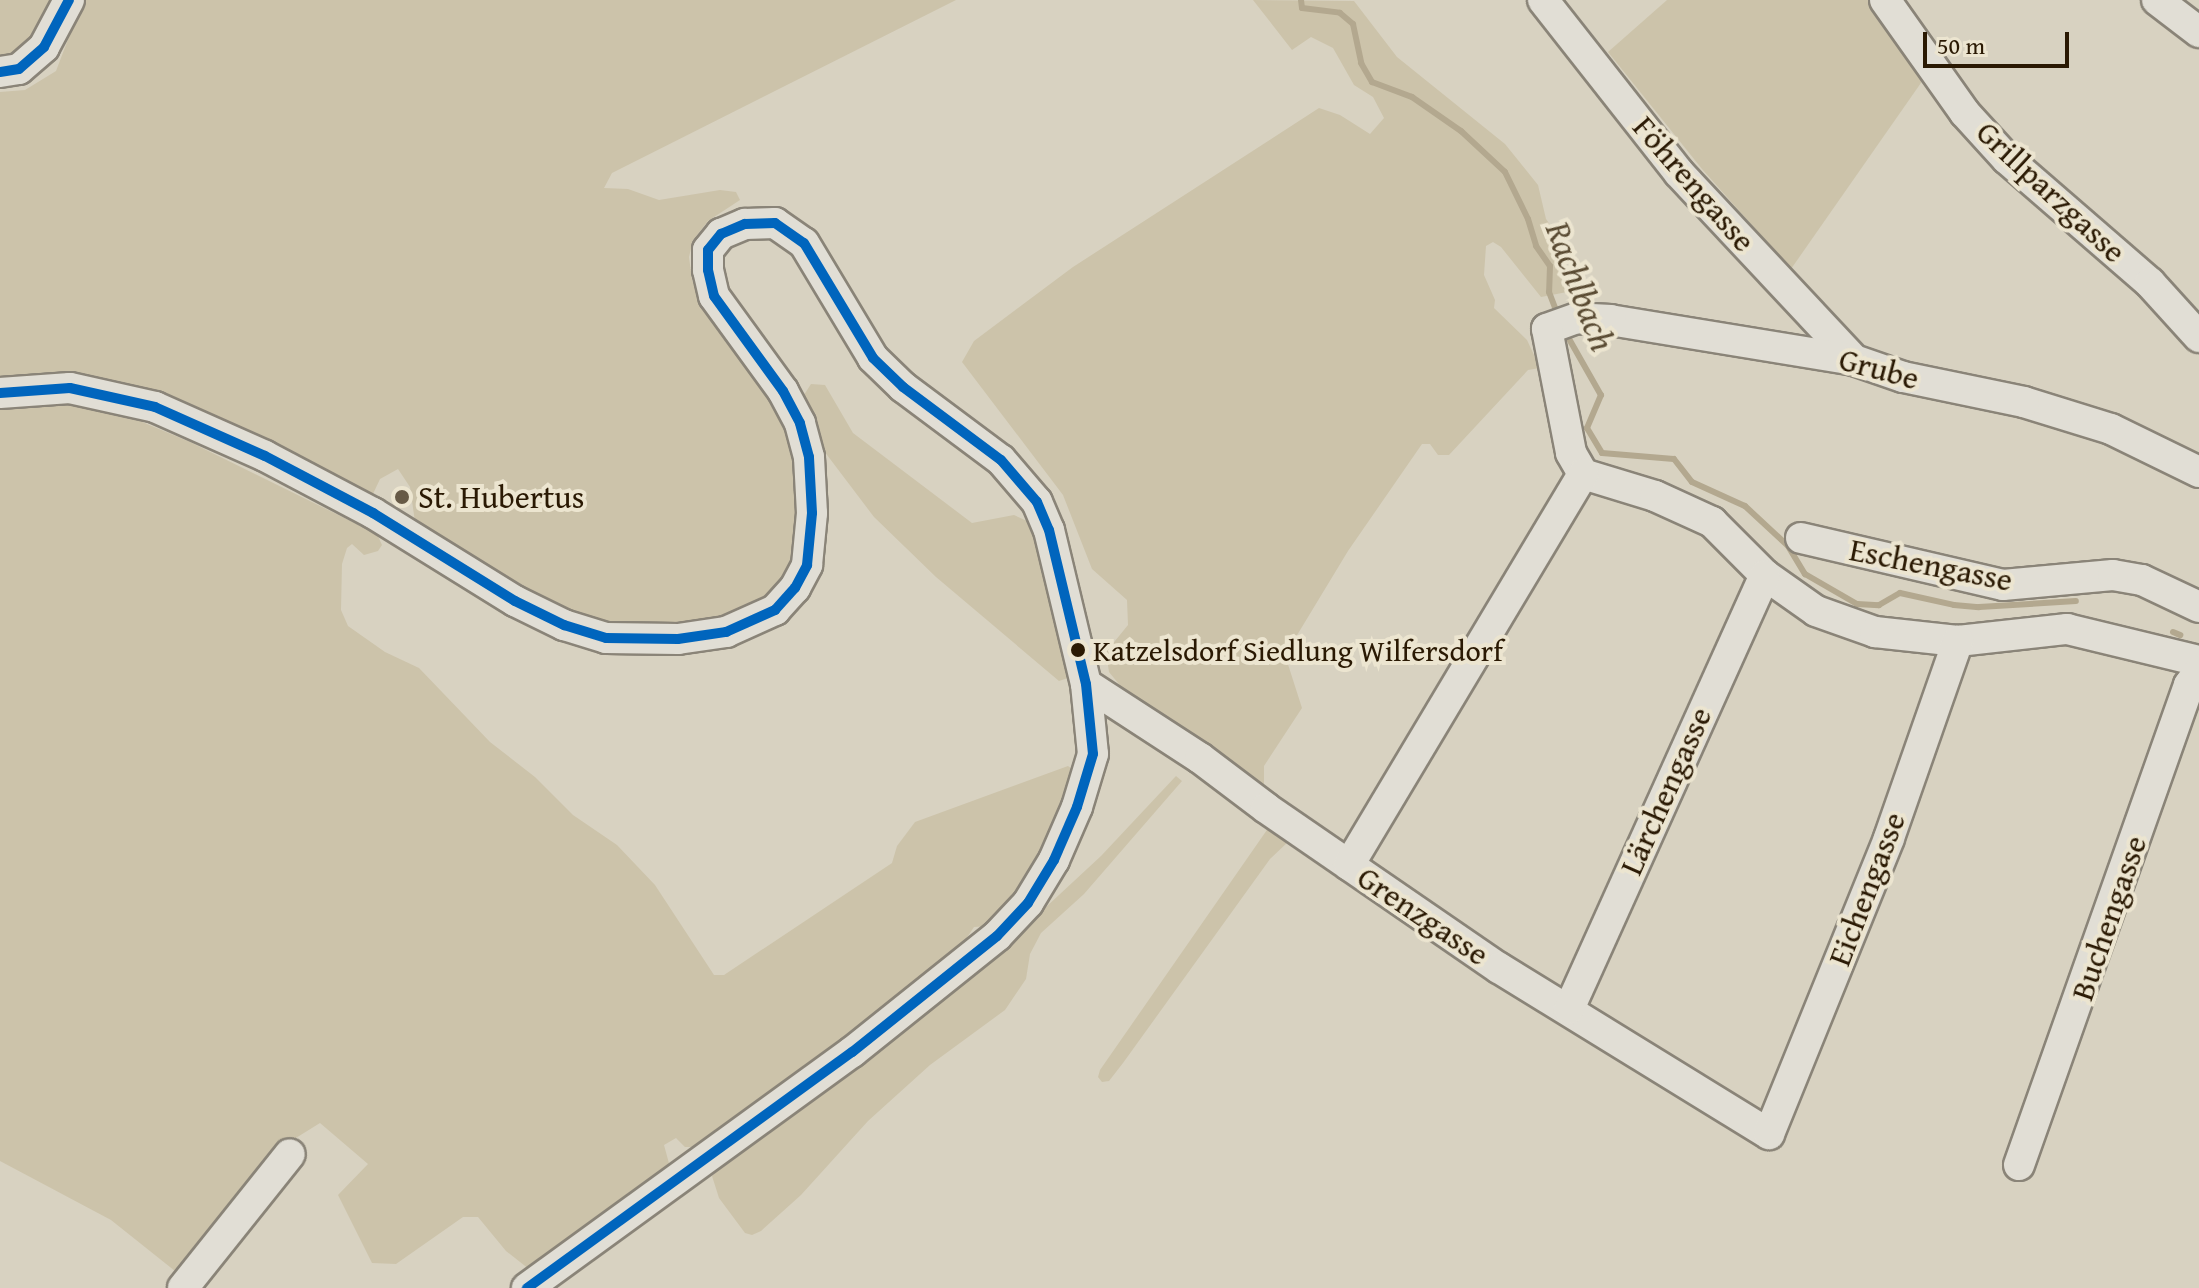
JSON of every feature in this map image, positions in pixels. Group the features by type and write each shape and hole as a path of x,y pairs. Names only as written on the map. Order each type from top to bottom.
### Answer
{"street":[{"path":"0,72 19,69 44,47 69,0"},
{"name":"Föhrengasse","path":"1543,0 1679,173 1854,360"},
{"name":"Grillparzgasse","path":"1885,0 1965,113 2007,159 2150,283 2199,337"},
{"path":"2157,0 2199,32"},
{"path":"0,393 70,388 155,407 265,456 360,506 515,601 564,625 606,638 678,639 726,632 775,610 795,588 807,565 812,513 809,457 800,423 783,391 714,296 708,270 708,250 721,234 745,224 775,223 804,243 873,358 903,387 1001,460 1037,502 1049,530 1086,684 1093,754 1077,807 1054,860 1028,903 997,936 852,1052 527,1288"},
{"name":"Grube","path":"1583,474 1571,453 1547,329 1577,318 1611,320 1854,360 1903,377 2024,402 2111,429 2199,472"},
{"path":"1349,865 1583,474 1655,496 1712,522 1765,575 1816,611 1875,632 1958,641 2067,629 2199,661"},
{"name":"Eschengasse","path":"1801,538 2003,585 2113,575 2142,580 2199,607"},
{"name":"Lärchengasse","path":"1569,1009 1765,575"},
{"name":"Eichengasse","path":"1769,1134 1889,838 1958,641"},
{"name":"Buchengasse","path":"2019,1165 2085,988 2189,685 2199,671"},
{"name":"Grenzgasse","path":"1086,684 1200,758 1499,968 1769,1134"},
{"path":"183,1288 290,1154"}],"shaded area":[{"path":"0,0 62,0 40,39 11,57 0,56"},
{"path":"83,0 956,0 612,173 604,188 628,189 659,200 720,190 736,192 740,200 708,221 693,240 689,257 692,280 705,312 741,354 769,395 790,438 799,497 792,560 780,580 763,599 738,614 705,623 607,623 561,608 492,567 458,556 415,522 410,487 398,469 380,479 372,496 350,490 156,402 0,384 0,92 25,90 56,71"},
{"path":"1253,0 1354,1 1397,57 1505,144 1538,185 1546,219 1568,250 1562,277 1567,292 1541,297 1501,247 1493,242 1486,246 1484,275 1495,300 1494,308 1527,340 1540,368 1528,370 1449,455 1438,455 1430,444 1422,444 1348,551 1285,655 1302,708 1264,766 1264,791 1190,739 1186,731 1169,724 1123,689 1109,672 1106,652 1128,625 1127,600 1092,569 1063,495 962,362 974,341 1073,267 1319,108 1340,115 1370,134 1384,118 1373,97 1354,85 1333,48 1311,37 1292,50"},
{"path":"1667,0 1869,0 1923,80 1791,269 1702,169 1608,52"},
{"path":"811,384 825,385 853,433 972,523 1014,515 1029,522 1038,545 1068,678 1059,681 936,577 874,517 821,447 802,398"},
{"path":"76,404 128,416 190,442 377,534 382,545 378,551 364,555 352,544 347,548 342,564 341,610 348,626 385,652 419,668 490,742 535,777 573,815 617,845 655,885 714,975 724,975 892,863 897,846 915,822 1068,766 1076,772 1052,846 1020,893 988,926 974,927 962,945 826,1054 695,1147 685,1147 676,1138 664,1145 670,1167 534,1273 506,1251 478,1217 463,1217 396,1264 372,1263 338,1195 368,1164 320,1123 283,1146 180,1275 111,1220 0,1161 0,410"},
{"path":"1176,776 1182,781 1084,894 1041,933 1030,954 1026,979 1005,1010 930,1065 868,1121 801,1195 761,1231 752,1235 745,1233 719,1198 712,1176 739,1149 1018,933 1101,856"},
{"path":"1269,827 1289,841 1270,859 1123,1063 1109,1081 1102,1082 1098,1077 1100,1070"}],"waterway":[{"name":"Rachlbach","path":"1301,0 1302,8 1340,13 1353,24 1361,63 1372,82 1412,97 1461,131 1505,172 1528,219 1536,246 1550,266 1549,292 1558,316"},
{"name":"Rachlbach","path":"1564,330 1601,395 1587,428 1602,453 1674,459 1692,482 1745,506 1788,546 1805,574 1857,604 1879,605 1900,593 1979,607 2076,601"},
{"name":"Rachlbach","path":"2173,632 2180,635"}],"transit line":[{"path":"0,72 19,69 44,47 69,0"},
{"path":"0,393 70,388 155,407 265,456 373,513 515,601 564,625 606,638 678,639 726,632 775,610 795,588 807,565 812,513 809,457 800,423 783,391 714,296 708,270 708,250 721,234 745,224 775,223 804,243 873,358 903,387 1001,460 1037,502 1049,530 1086,684 1093,754 1077,807 1054,860 1028,903 997,936 852,1052 527,1288"}],"place":[{"name":"St. Hubertus","path":"402,497"},
{"name":"Katzelsdorf Siedlung Wilfersdorf","path":"1078,650"}]}
